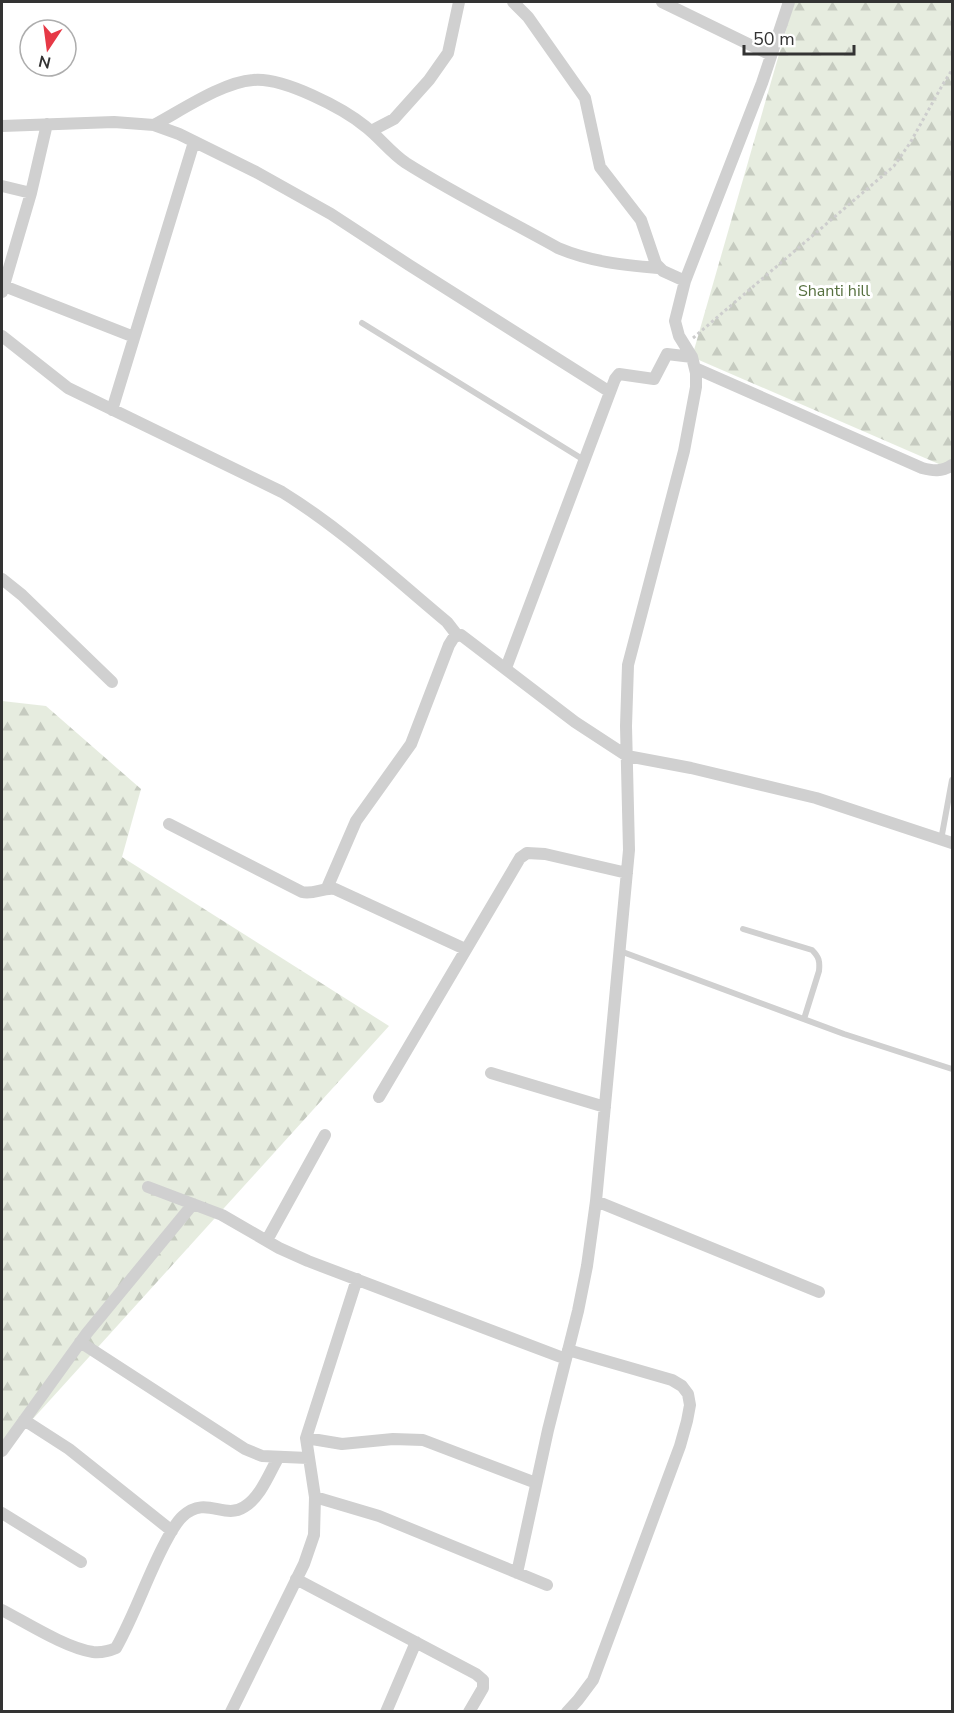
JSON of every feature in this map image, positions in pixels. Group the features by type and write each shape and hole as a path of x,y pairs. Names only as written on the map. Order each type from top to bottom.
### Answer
{"street":[{"path":"370,131 394,119 442,62 448,53 459,2"},
{"path":"513,2 528,17 585,98 600,167 641,219 658,268"},
{"path":"662,2 771,55"},
{"path":"517,1573 587,1266 596,1201 627,873 630,815 626,726 628,665 684,451 696,393 693,363 676,329 675,321 686,281 789,2"},
{"path":"154,125 238,82 262,80 282,83 342,111 370,131 405,162 558,248 578,257 596,261 658,268 686,281"},
{"path":"2,126 114,122 154,125 194,142 256,172 332,214 610,392"},
{"path":"47,124 31,193 3,289 134,337"},
{"path":"112,410 194,142"},
{"path":"2,186 31,193"},
{"path":"2,336 57,380 112,410 282,492 303,505 336,528 447,622 457,635 465,636 574,722 627,756 691,768 816,798 947,841"},
{"path":"506,668 610,392 619,374 654,379 667,354 693,363 922,468 936,471 952,465"},
{"path":"2,579 22,595 112,682"},
{"path":"327,888 356,821 411,744 449,645 457,635"},
{"path":"169,824 302,892 310,893 327,888 340,891 465,949"},
{"path":"379,1097 520,858 527,854 544,854 627,873"},
{"path":"491,1073 605,1107"},
{"path":"267,1240 325,1135"},
{"path":"148,1187 232,1220 308,1261 567,1355 672,1380 682,1386 688,1394 690,1405 680,1446 593,1680 567,1712"},
{"path":"596,1201 819,1292"},
{"path":"2,1451 80,1342 193,1204"},
{"path":"231,1712 304,1564 314,1535 315,1497 306,1438 357,1279"},
{"path":"80,1342 245,1449 262,1456 308,1458"},
{"path":"24,1420 69,1449 172,1531"},
{"path":"306,1438 342,1444 393,1439 423,1440 537,1483"},
{"path":"2,1610 76,1647 93,1652 108,1652 116,1648 159,1554 182,1517 191,1510 203,1506 231,1512 243,1509 253,1500 278,1458"},
{"path":"315,1497 379,1516 547,1585"},
{"path":"2,1513 81,1562"},
{"path":"296,1579 462,1665 483,1680 483,1688 469,1712"},
{"path":"386,1712 416,1642"}],"lane":[{"path":"362,323 584,460"},
{"path":"947,841 952,780"},
{"path":"743,929 812,950 818,956 819,970 804,1019"},
{"path":"620,951 804,1019 952,1069"}],"path":[{"path":"685,345 894,166 910,143 952,70"}],"green space":[{"name":"Shanti hill","path":"794,2 952,2 952,465 948,468 692,357"},
{"path":"2,701 46,706 141,789 122,857 389,1026 2,1453"}]}
